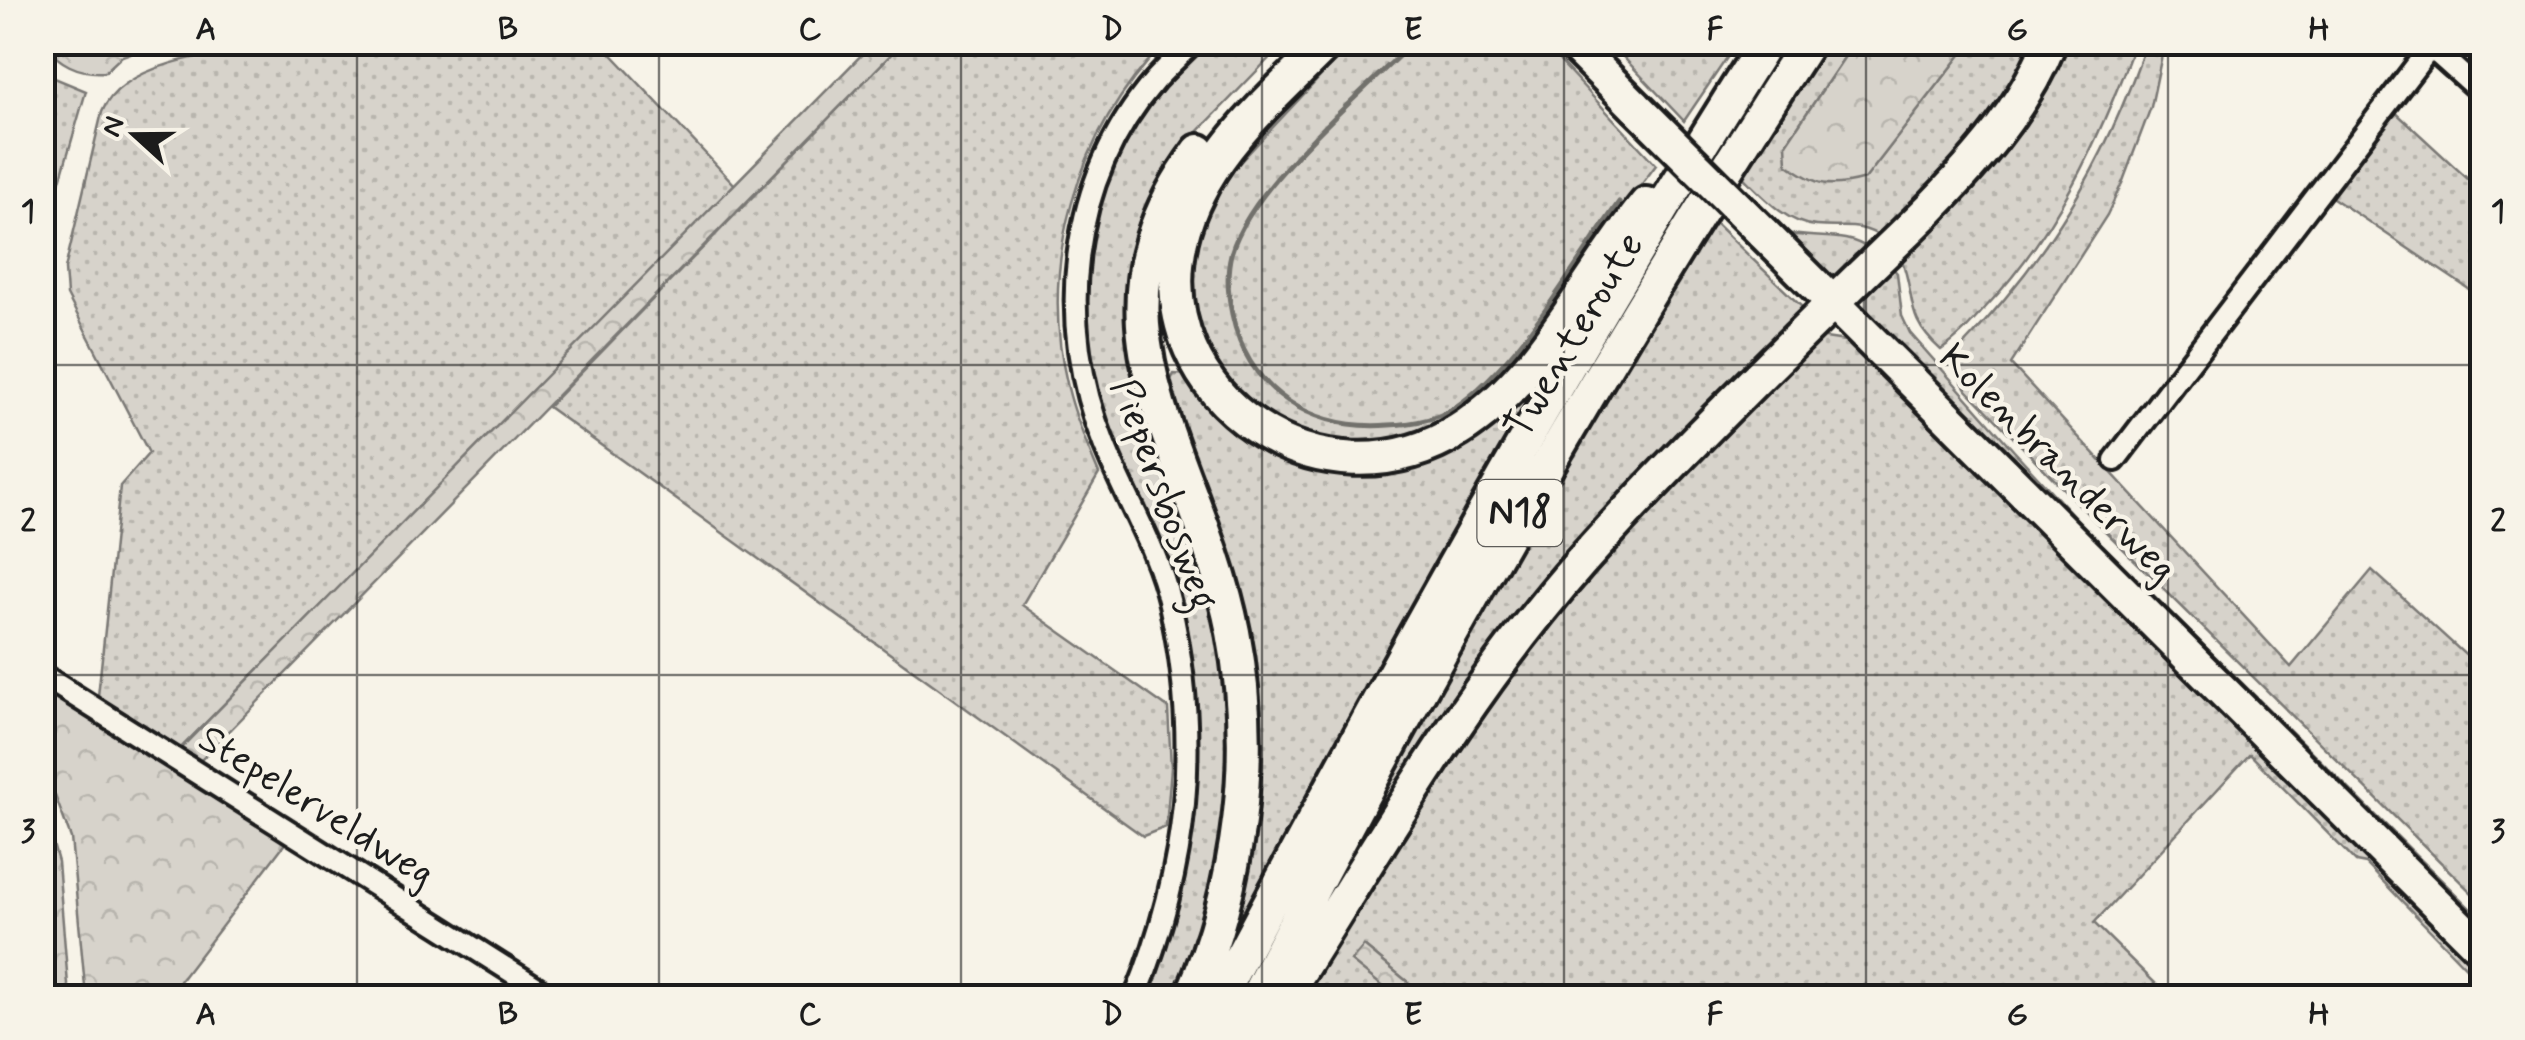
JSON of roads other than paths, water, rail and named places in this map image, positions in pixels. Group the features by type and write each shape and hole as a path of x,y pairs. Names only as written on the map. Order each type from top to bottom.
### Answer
{"main road":[{"path":"1191,998 1216,932 1235,850 1244,761 1242,701 1224,592 1155,398 1145,358 1140,317 1142,288 1156,228 1186,169 1206,142 1302,42"},
{"name":"N18","path":"1328,42 1233,140 1199,190 1180,242 1177,296 1196,360 1218,394 1235,412 1270,436 1310,454 1364,460 1408,454 1434,444 1483,413 1534,360 1642,208 1719,116"},
{"name":"Kolenbranderweg","path":"1570,42 2482,949"},
{"name":"Twenteroute","path":"1219,998 1424,619 1766,42"},
{"name":"Twenteroute","path":"1256,998 1370,778 1533,490 1690,228 1808,42"},
{"name":"N18","path":"1283,998 1466,712 1543,606 1620,519 1983,148 2032,80 2050,42"}],"street":[{"name":"Piepersbosweg","path":"1136,998 1164,918 1182,832 1188,714 1182,658 1169,599 1139,516 1090,407 1076,337 1076,275 1090,196 1124,123 1155,80 1193,42"},
{"path":"2115,460 2425,48 2436,52 2482,93"},
{"name":"Stepelerveldweg","path":"42,675 553,998"}],"waterway":[{"path":"1413,42 1283,171 1242,228 1231,254 1229,292 1240,341 1253,365 1288,401 1310,413 1361,425 1414,422 1454,408 1500,368 1522,342 1619,202"}]}
